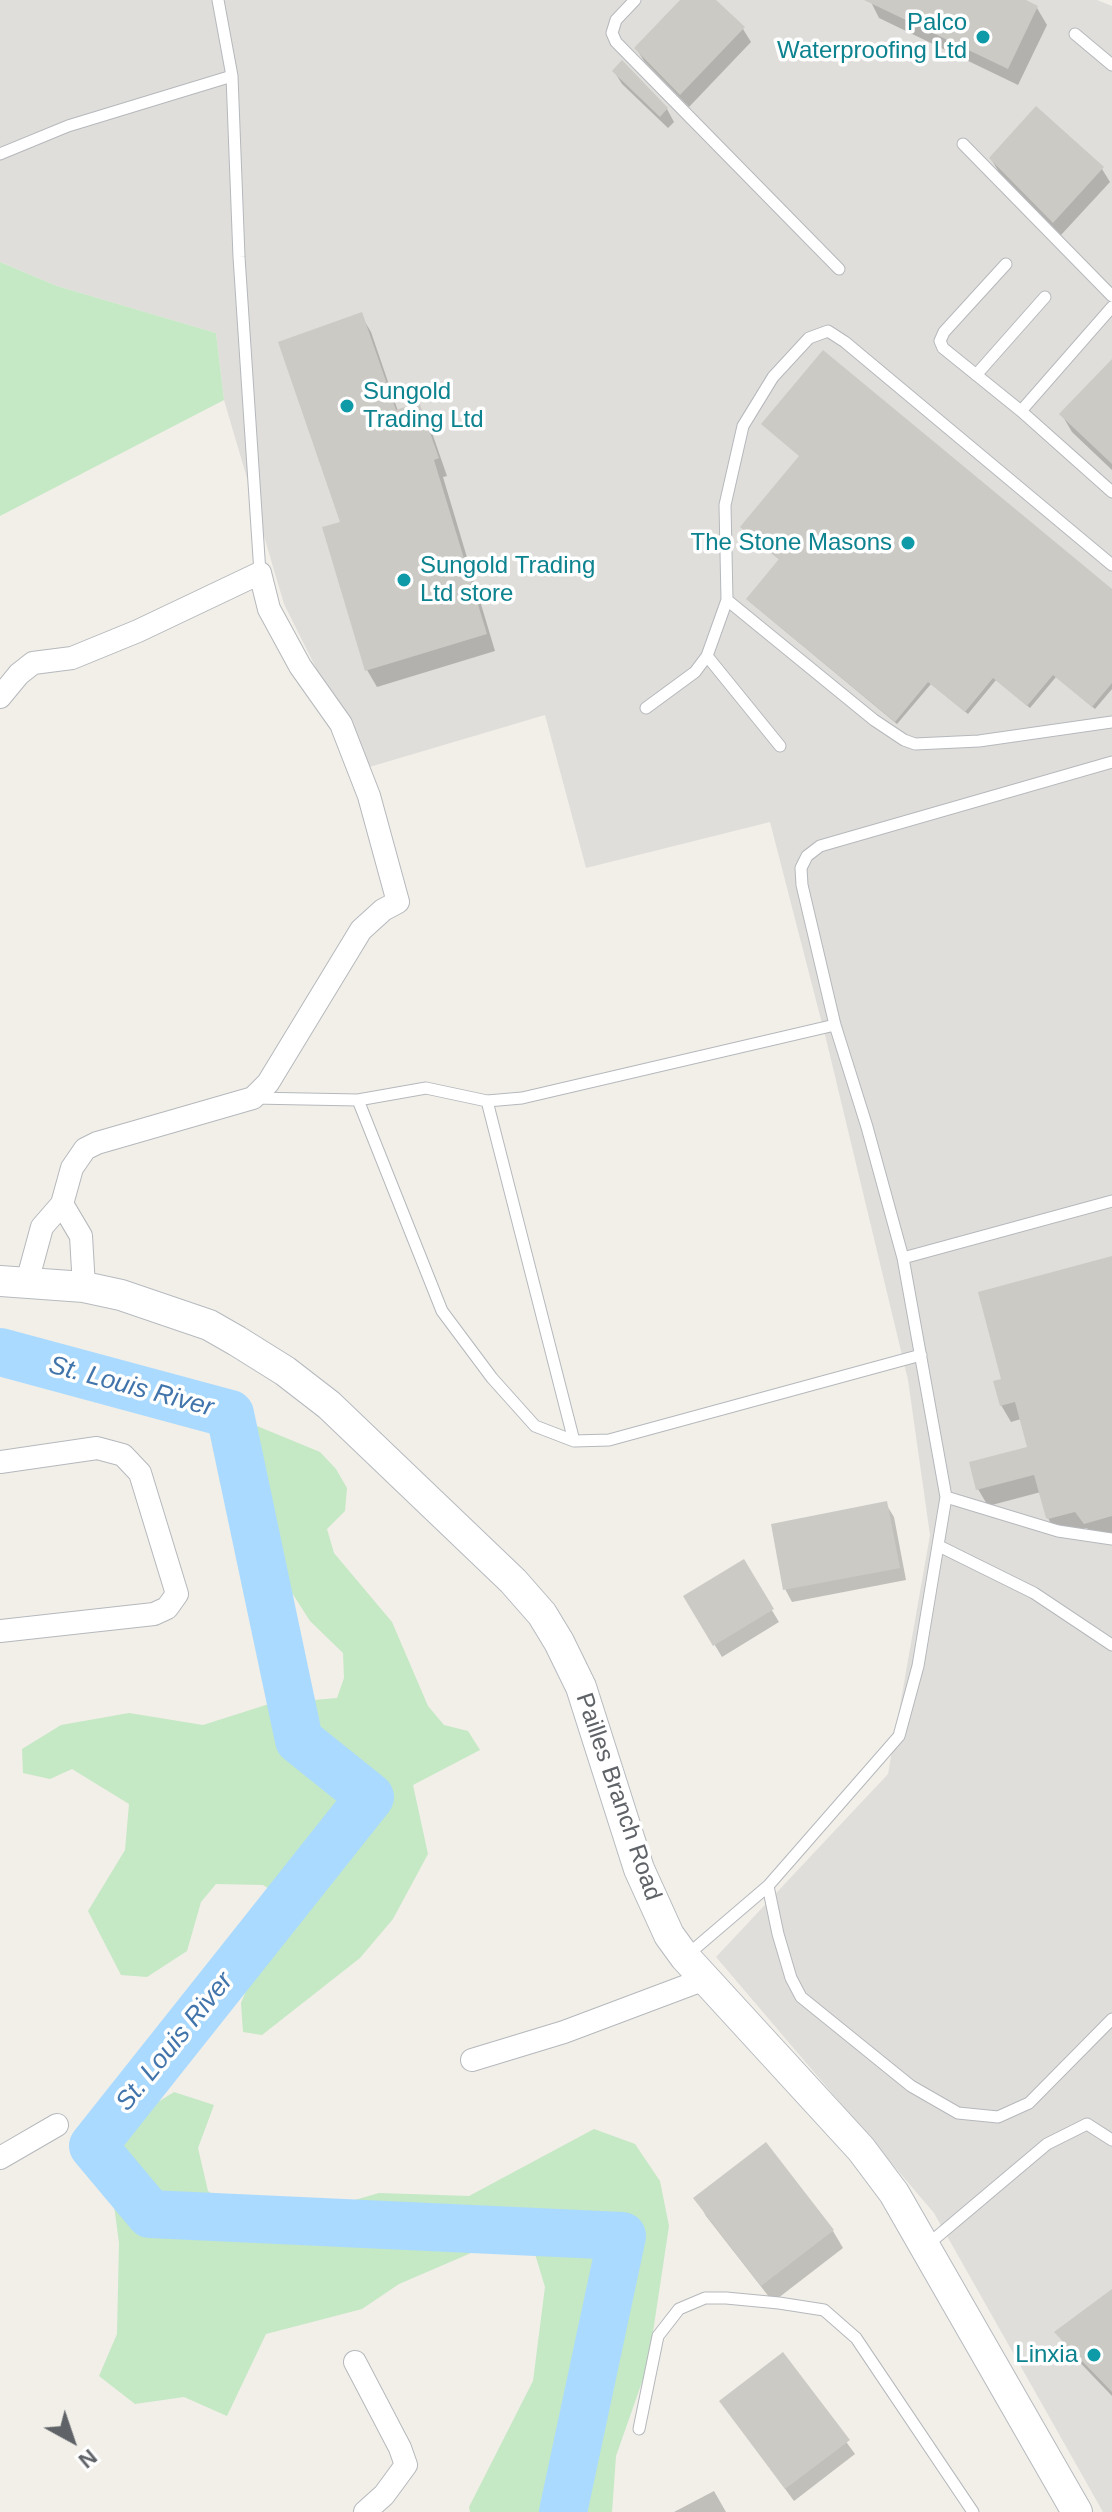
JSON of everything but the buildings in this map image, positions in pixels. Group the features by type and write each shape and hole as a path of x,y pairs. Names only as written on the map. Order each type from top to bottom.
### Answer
{"main road":[{"name":"Pailles Branch Road","path":"14,1282 84,1287 121,1295 209,1325 285,1371 329,1405 513,1581 542,1614 581,1687 654,1907 685,1957 861,2149 894,2193 1077,2512"}],"street":[{"path":"0,697 33,663 72,658 138,631 260,573 269,609 300,666 341,724 369,796 398,902 383,910 361,930 268,1083 253,1098 85,1149 72,1168 62,1204 42,1227 14,1282"},
{"path":"62,1204 81,1236 84,1287"},
{"path":"0,1462 97,1448 123,1455 140,1473 177,1594 167,1608 154,1614 0,1631"},
{"path":"472,2060 564,2032 705,1979"},
{"path":"0,2158 57,2125"},
{"path":"355,2362 406,2465 384,2495 365,2512"}],"lane":[{"path":"218,0 232,76 239,257 260,573"},
{"path":"635,0 616,20 612,33 616,42 839,269"},
{"path":"1075,34 1112,65"},
{"path":"0,154 68,126 232,76"},
{"path":"963,144 1112,296"},
{"path":"1006,264 944,332 940,341 943,348 1021,411 1112,492"},
{"path":"976,375 1045,297"},
{"path":"1021,411 1112,307"},
{"path":"646,708 695,672 707,656 727,600 725,505 743,426 773,377 809,338 828,331 1112,565"},
{"path":"727,600 874,720 915,744 979,741 1112,722"},
{"path":"707,656 780,746"},
{"path":"685,1957 768,1886 899,1736 918,1666 946,1497 903,1258 835,1025 802,885 801,868 807,856 820,846 1112,762"},
{"path":"253,1098 358,1100 426,1088 487,1101 522,1098 835,1025"},
{"path":"358,1100 442,1311 492,1378 535,1426 574,1441 609,1440 921,1355"},
{"path":"487,1101 574,1441"},
{"path":"903,1258 1112,1201"},
{"path":"946,1497 1058,1531 1112,1539"},
{"path":"939,1546 1034,1593 1112,1645"},
{"path":"768,1886 791,1978 801,1997 911,2086 958,2113 998,2117 1029,2103 1112,2019"},
{"path":"926,2246 1047,2144 1087,2124 1112,2140"},
{"path":"639,2429 658,2336 679,2309 705,2298 779,2303 824,2310 856,2338 973,2512"}],"shaded area":[{"path":"0,0 1097,0 1112,6 1112,2512 1103,2512 934,2213 716,1957 888,1774 930,1535 908,1380 770,822 586,868 545,715 366,768 284,604 224,400 216,333 57,286 0,262"}],"green space":[{"path":"0,262 57,286 216,333 224,400 0,516"},
{"path":"257,1426 320,1452 336,1469 347,1488 345,1511 327,1529 334,1553 392,1622 428,1706 444,1725 468,1731 480,1750 413,1785 428,1854 393,1919 360,1958 262,2035 243,2032 241,2003 284,1898 263,1885 216,1884 201,1902 187,1951 147,1977 121,1975 88,1911 125,1850 129,1804 72,1769 50,1779 23,1773 22,1749 61,1725 129,1713 203,1725 269,1704 337,1698 344,1678 343,1653 310,1621 221,1482"},
{"path":"174,2092 214,2105 198,2148 208,2191 243,2220 289,2219 379,2193 469,2196 594,2129 635,2144 660,2181 669,2226 648,2365 616,2456 612,2512 470,2512 469,2507 533,2381 545,2287 532,2244 485,2247 399,2284 362,2309 266,2334 227,2416 184,2397 135,2404 99,2376 117,2334 119,2243 107,2152 136,2116"}],"waterway":[{"name":"St. Louis River","path":"0,1352 230,1414 299,1740 370,1797 93,2146 150,2214 622,2236 563,2512"}],"place":[{"name":"Palco Waterproofing Ltd","path":"983,37"},
{"name":"Sungold Trading Ltd","path":"347,406"},
{"name":"The Stone Masons","path":"908,543"},
{"name":"Sungold Trading Ltd store","path":"404,580"},
{"name":"Linxia","path":"1094,2355"}]}
